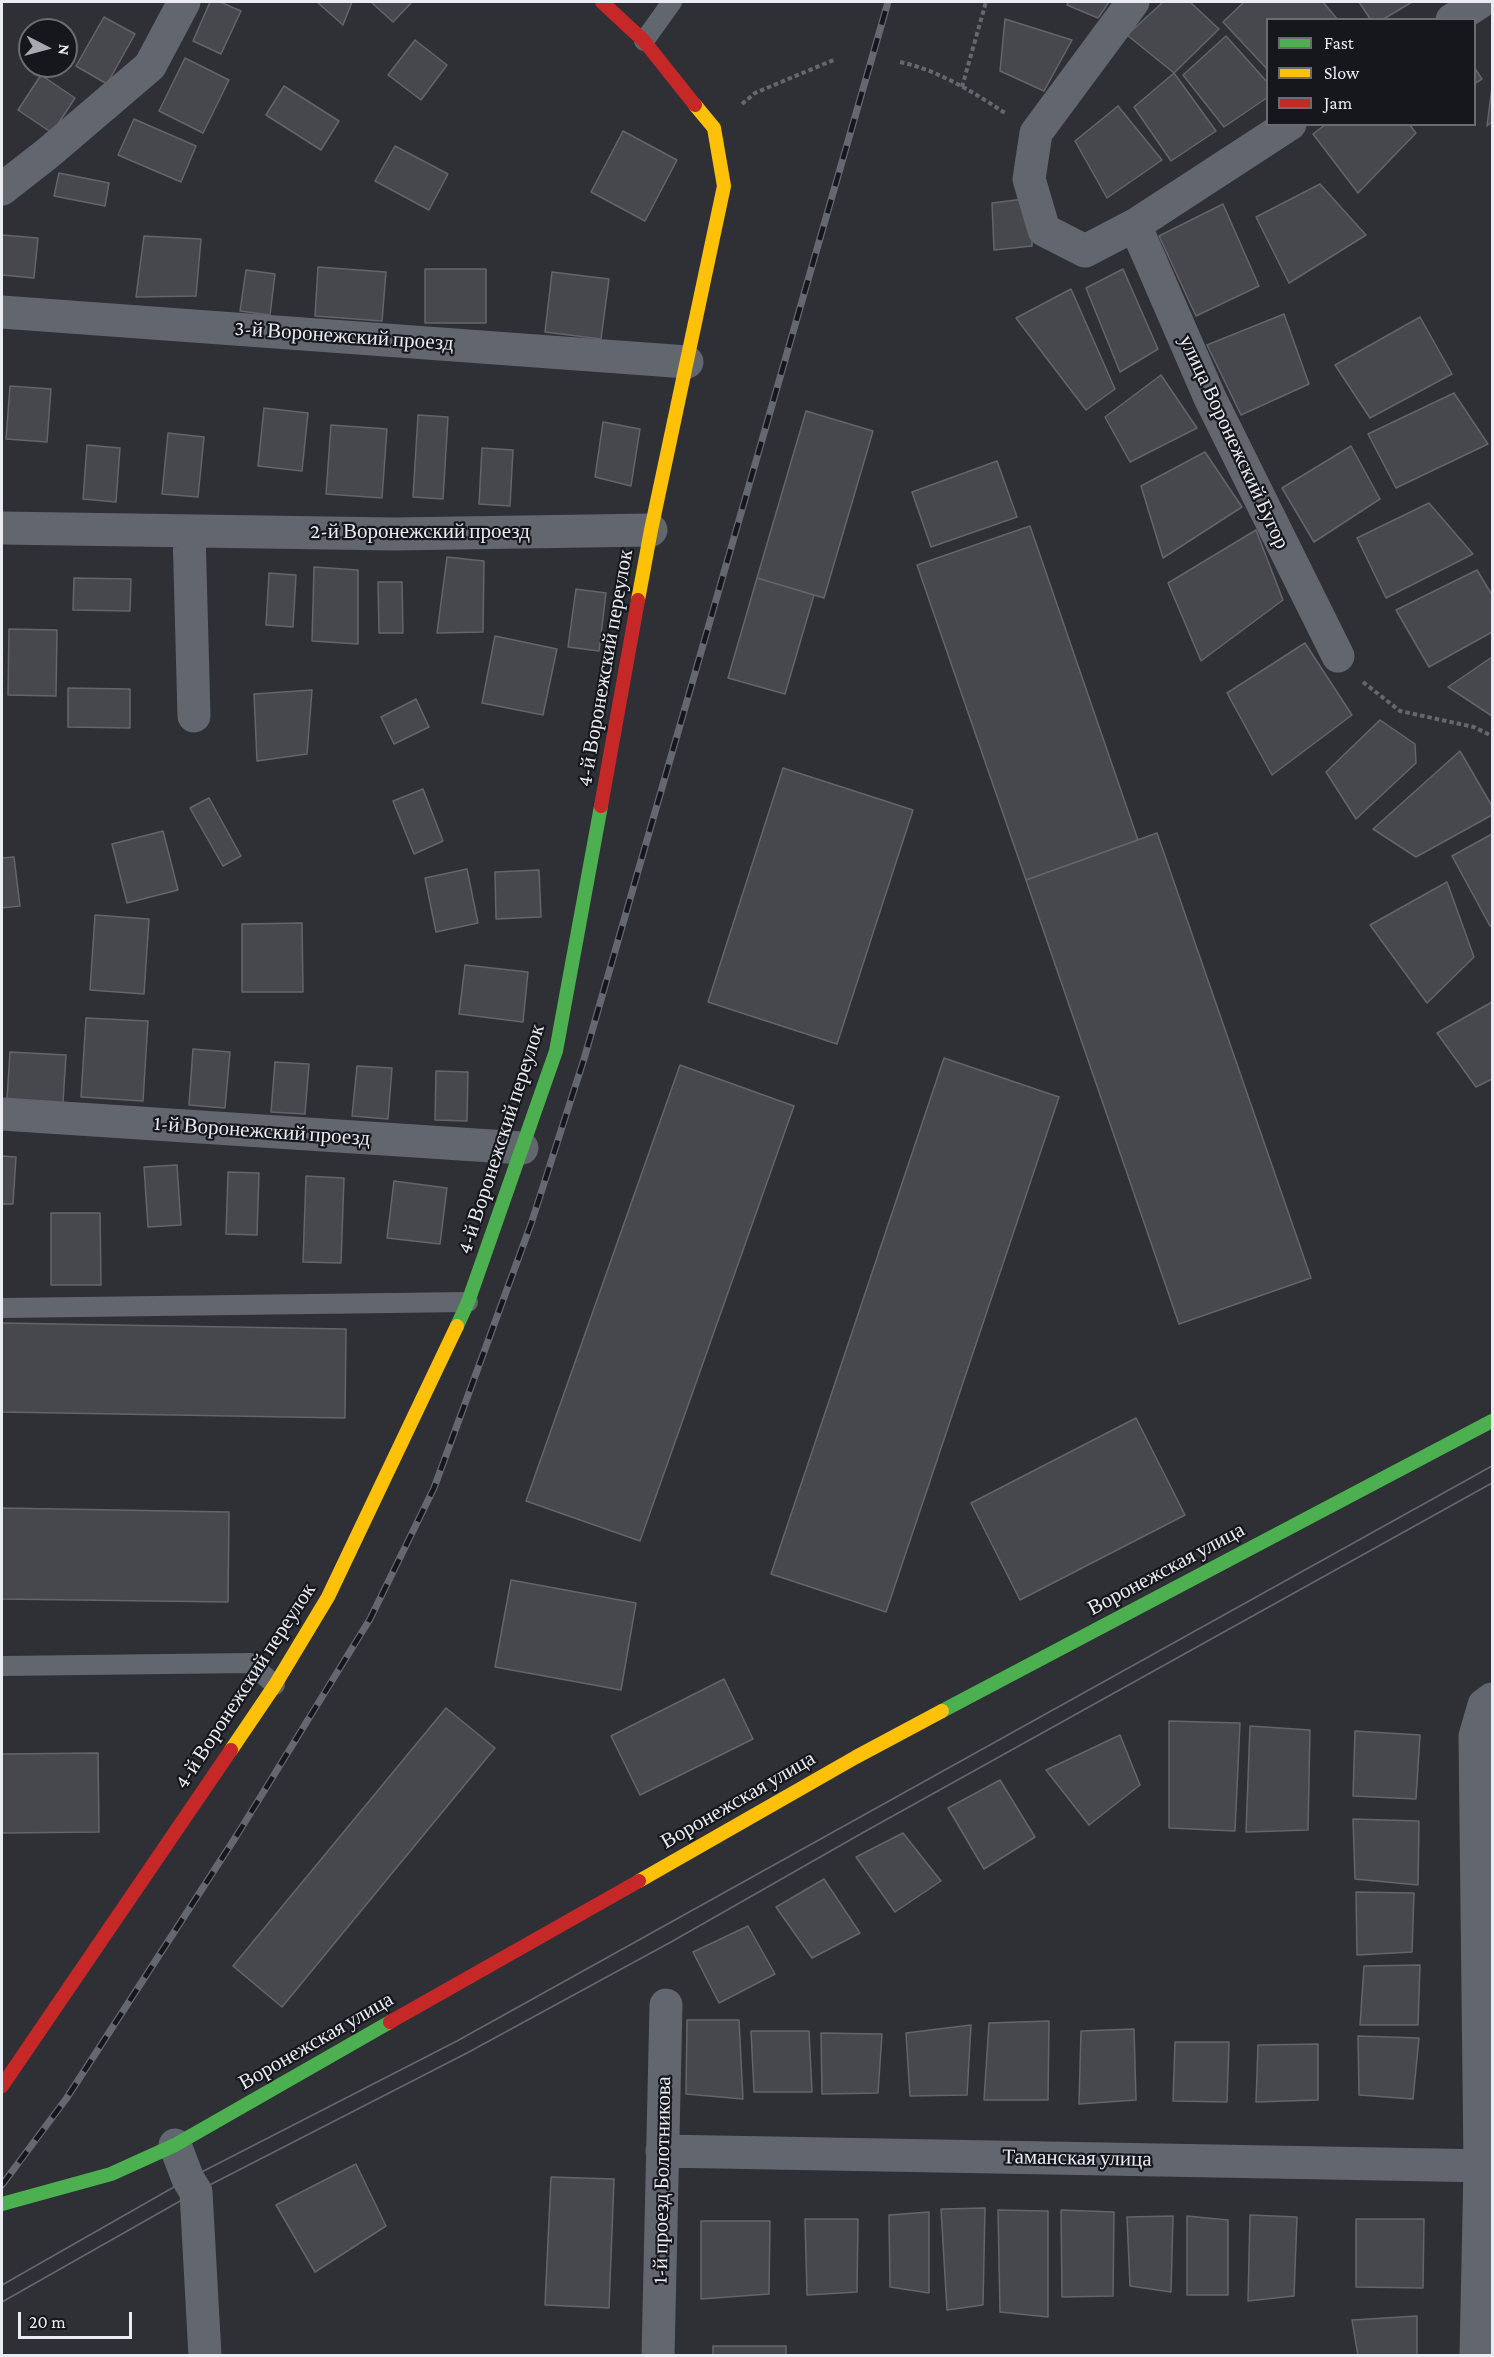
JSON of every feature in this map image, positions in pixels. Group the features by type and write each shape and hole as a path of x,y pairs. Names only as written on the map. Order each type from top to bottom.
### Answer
{"street":[{"path":"2,189 150,66 184,2"},
{"name":"4-й Воронежский переулок","path":"2,2086 274,1685 328,1597 468,1302 556,1051 651,530 724,186 714,128 644,41 602,2"},
{"path":"1133,2 1036,134 1029,179 1044,230 1085,251 1135,225 1287,126"},
{"path":"1455,18 1480,2"},
{"name":"улица Воронежский Бугор","path":"1135,225 1210,398 1338,656"},
{"name":"3-й Воронежский проезд","path":"2,312 687,362"},
{"name":"2-й Воронежский проезд","path":"2,528 394,534 651,530"},
{"path":"189,531 194,716"},
{"name":"1-й Воронежский проезд","path":"2,1114 522,1148"},
{"name":"Воронежская улица","path":"2,2204 111,2174 175,2145 856,1757 1492,1421"},
{"path":"1476,2355 1486,2166 1475,1736 1488,1702"},
{"name":"1-й проезд Болотникова","path":"658,2355 666,2005"},
{"path":"175,2145 188,2179 196,2192 205,2355"},
{"name":"Таманская улица","path":"662,2151 1486,2166"}],"lane":[{"path":"644,41 672,2"},
{"path":"2,1308 468,1302"},
{"path":"2,1666 250,1663 274,1685"}],"path":[{"path":"962,87 986,2"},
{"path":"714,128 755,93 836,59"},
{"path":"900,62 922,67 962,87 1036,134"},
{"path":"1338,656 1353,673 1400,711 1474,727 1492,736"}],"building":[{"path":"210,2 220,2 241,11 221,54 193,41"},
{"path":"317,2 352,2 343,25"},
{"path":"371,2 412,2 393,22"},
{"path":"1069,2 1109,2 1098,18 1067,5"},
{"path":"1163,2 1190,2 1219,29 1174,73 1127,35"},
{"path":"1244,2 1323,2 1336,18 1266,18 1266,68 1223,22"},
{"path":"1359,2 1412,2 1385,18 1370,18"},
{"path":"104,17 135,34 107,84 78,67 78,62"},
{"path":"1005,19 1072,40 1044,91 1000,71"},
{"path":"1226,36 1266,81 1266,98 1224,127 1183,75"},
{"path":"415,40 447,65 421,100 388,75"},
{"path":"185,58 229,80 203,133 159,111"},
{"path":"1476,70 1482,79 1476,83"},
{"path":"1174,73 1216,131 1171,161 1134,107"},
{"path":"39,78 45,78 75,98 52,133 18,110"},
{"path":"284,86 339,121 321,150 266,115"},
{"path":"1492,87 1492,122 1487,126"},
{"path":"1118,106 1162,160 1107,198 1075,141"},
{"path":"134,119 196,146 181,182 118,155"},
{"path":"1323,126 1411,126 1416,133 1358,193 1313,134"},
{"path":"623,131 677,160 645,221 591,192"},
{"path":"395,146 448,174 429,210 375,181"},
{"path":"59,173 109,183 105,206 54,196"},
{"path":"1320,184 1366,235 1289,283 1256,217"},
{"path":"1032,198 1032,246 994,250 992,203"},
{"path":"1223,204 1259,286 1196,316 1159,236"},
{"path":"2,235 38,238 34,278 2,275"},
{"path":"144,236 201,239 196,296 136,297"},
{"path":"318,267 386,272 382,321 315,316"},
{"path":"425,269 486,269 486,323 425,323"},
{"path":"1123,269 1158,349 1120,372 1086,288"},
{"path":"246,270 275,274 270,315 240,311"},
{"path":"552,272 609,279 601,339 545,332"},
{"path":"1071,289 1115,389 1086,410 1016,318"},
{"path":"1284,314 1309,384 1241,415 1207,345"},
{"path":"1420,317 1452,374 1370,418 1335,365"},
{"path":"1161,375 1197,428 1130,462 1105,417"},
{"path":"10,386 51,389 47,442 6,439"},
{"path":"1454,393 1488,444 1396,488 1368,434"},
{"path":"264,408 308,413 302,471 258,466"},
{"path":"806,411 873,431 824,598 757,578"},
{"path":"418,415 448,417 443,499 413,497"},
{"path":"603,422 640,429 631,486 595,477"},
{"path":"331,425 387,429 382,498 326,494"},
{"path":"168,433 204,437 198,497 162,494"},
{"path":"87,445 120,448 116,502 83,499"},
{"path":"1351,446 1380,499 1314,542 1282,488"},
{"path":"482,448 513,450 510,506 479,504"},
{"path":"1205,452 1242,507 1163,558 1141,486"},
{"path":"997,461 1017,517 931,547 912,492"},
{"path":"1429,503 1473,554 1386,598 1357,538"},
{"path":"1030,526 1138,840 1026,880 917,565"},
{"path":"1256,530 1283,600 1201,661 1168,583"},
{"path":"447,557 484,561 483,632 437,633"},
{"path":"314,567 358,570 358,644 312,641"},
{"path":"1477,570 1492,595 1492,632 1429,667 1396,610"},
{"path":"269,573 296,575 293,627 266,625"},
{"path":"74,578 131,579 130,611 73,610"},
{"path":"757,578 814,595 785,694 728,678"},
{"path":"378,582 402,582 403,633 379,633"},
{"path":"576,589 606,593 599,651 568,647"},
{"path":"9,629 57,630 56,696 8,695"},
{"path":"495,636 557,649 543,715 482,703"},
{"path":"1305,643 1352,715 1272,775 1227,693"},
{"path":"1492,657 1492,716 1448,687"},
{"path":"68,688 130,689 130,728 68,727"},
{"path":"312,690 307,754 257,761 254,694"},
{"path":"416,699 429,727 394,744 381,717"},
{"path":"1380,720 1415,744 1416,763 1356,819 1326,772"},
{"path":"1460,751 1492,806 1492,815 1416,857 1373,829"},
{"path":"783,768 913,810 837,1044 708,1002"},
{"path":"423,789 443,841 414,854 393,801"},
{"path":"209,798 241,856 223,866 190,808"},
{"path":"163,831 178,890 127,903 112,844"},
{"path":"1157,833 1311,1278 1179,1324 1026,880"},
{"path":"1492,834 1492,925 1490,926 1452,856"},
{"path":"14,857 20,906 2,908 2,858"},
{"path":"467,869 478,923 436,932 425,878"},
{"path":"539,870 541,917 496,919 495,872"},
{"path":"1447,882 1474,957 1427,1003 1370,925"},
{"path":"95,915 149,919 144,994 90,990"},
{"path":"302,923 303,992 242,992 242,924"},
{"path":"465,965 528,972 523,1022 459,1014"},
{"path":"1492,1002 1492,1079 1476,1087 1437,1033"},
{"path":"86,1018 148,1021 143,1101 81,1097"},
{"path":"193,1049 230,1052 225,1108 189,1105"},
{"path":"10,1052 66,1055 63,1103 7,1099"},
{"path":"944,1058 1059,1097 886,1612 771,1574"},
{"path":"275,1062 309,1064 305,1114 271,1112"},
{"path":"680,1065 794,1106 640,1541 526,1501"},
{"path":"357,1066 392,1068 388,1119 352,1116"},
{"path":"436,1071 468,1072 467,1121 435,1120"},
{"path":"2,1156 16,1157 13,1204 2,1204"},
{"path":"177,1165 181,1225 148,1227 144,1167"},
{"path":"228,1172 259,1173 257,1235 226,1234"},
{"path":"306,1176 344,1178 341,1263 303,1262"},
{"path":"394,1181 447,1188 440,1244 387,1238"},
{"path":"51,1213 100,1213 101,1285 51,1285"},
{"path":"2,1323 346,1329 345,1418 2,1412"},
{"path":"1136,1418 1185,1515 1020,1600 971,1503"},
{"path":"2,1508 229,1512 228,1602 2,1599"},
{"path":"511,1580 636,1603 621,1690 495,1667"},
{"path":"724,1679 753,1739 640,1795 611,1736"},
{"path":"446,1708 495,1748 282,2007 233,1966"},
{"path":"1169,1721 1240,1723 1235,1831 1169,1828"},
{"path":"1250,1726 1310,1730 1308,1830 1246,1832"},
{"path":"1355,1731 1420,1735 1416,1799 1353,1796"},
{"path":"1120,1735 1140,1785 1089,1825 1046,1770"},
{"path":"98,1753 99,1832 2,1833 2,1754"},
{"path":"1000,1780 1035,1837 984,1869 948,1808"},
{"path":"1353,1819 1419,1821 1418,1885 1355,1879"},
{"path":"903,1833 941,1881 895,1912 856,1857"},
{"path":"824,1879 860,1933 812,1958 776,1907"},
{"path":"1356,1892 1414,1893 1412,1952 1357,1955"},
{"path":"748,1926 775,1974 719,2003 693,1952"},
{"path":"1420,1965 1418,2025 1360,2025 1364,1966"},
{"path":"687,2020 739,2020 743,2099 686,2094"},
{"path":"1049,2021 1048,2100 984,2100 989,2023"},
{"path":"971,2025 967,2095 910,2096 906,2033"},
{"path":"1134,2029 1136,2100 1079,2104 1081,2031"},
{"path":"751,2031 809,2031 812,2092 754,2092"},
{"path":"821,2033 882,2034 878,2093 822,2094"},
{"path":"1358,2036 1419,2038 1413,2099 1359,2095"},
{"path":"1175,2042 1229,2042 1227,2102 1173,2101"},
{"path":"1318,2044 1318,2100 1256,2102 1258,2045"},
{"path":"356,2164 386,2226 315,2272 276,2205"},
{"path":"551,2177 614,2179 609,2308 545,2305"},
{"path":"985,2208 983,2305 947,2310 941,2209"},
{"path":"998,2210 1048,2211 1048,2317 1000,2312"},
{"path":"1061,2210 1114,2212 1113,2296 1062,2297"},
{"path":"929,2212 929,2293 890,2287 889,2215"},
{"path":"1250,2215 1297,2217 1294,2296 1248,2301"},
{"path":"1173,2216 1171,2292 1130,2286 1127,2217"},
{"path":"1187,2216 1228,2220 1228,2295 1187,2295"},
{"path":"805,2219 858,2219 857,2292 807,2295"},
{"path":"1356,2219 1424,2219 1423,2288 1356,2287"},
{"path":"701,2221 770,2221 769,2294 701,2299"},
{"path":"1417,2316 1417,2356 1358,2356 1352,2320"},
{"path":"713,2346 786,2346 786,2356 713,2356"}],"tram line":[{"path":"2,2285 188,2179 457,2041 1492,1466"},
{"path":"2,2302 196,2192 467,2053 671,1942 864,1832 1492,1483"}],"railway":[{"path":"2,2185 66,2099 237,1835 370,1619 434,1488 531,1224 584,1059 888,2"}],"traffic: fast":[{"path":"457,1326 468,1302 556,1051 601,806"},
{"path":"942,1711 1492,1421"},
{"path":"2,2204 111,2174 175,2145 390,2022"}],"traffic: slow":[{"path":"638,600 724,186 714,128 695,105"},
{"path":"231,1750 275,1685 328,1597 457,1326"},
{"path":"639,1881 856,1757 942,1711"}],"traffic: jam":[{"path":"602,2 644,41 695,105"},
{"path":"601,806 638,600"},
{"path":"2,2086 231,1750"},
{"path":"390,2022 639,1881"}]}
